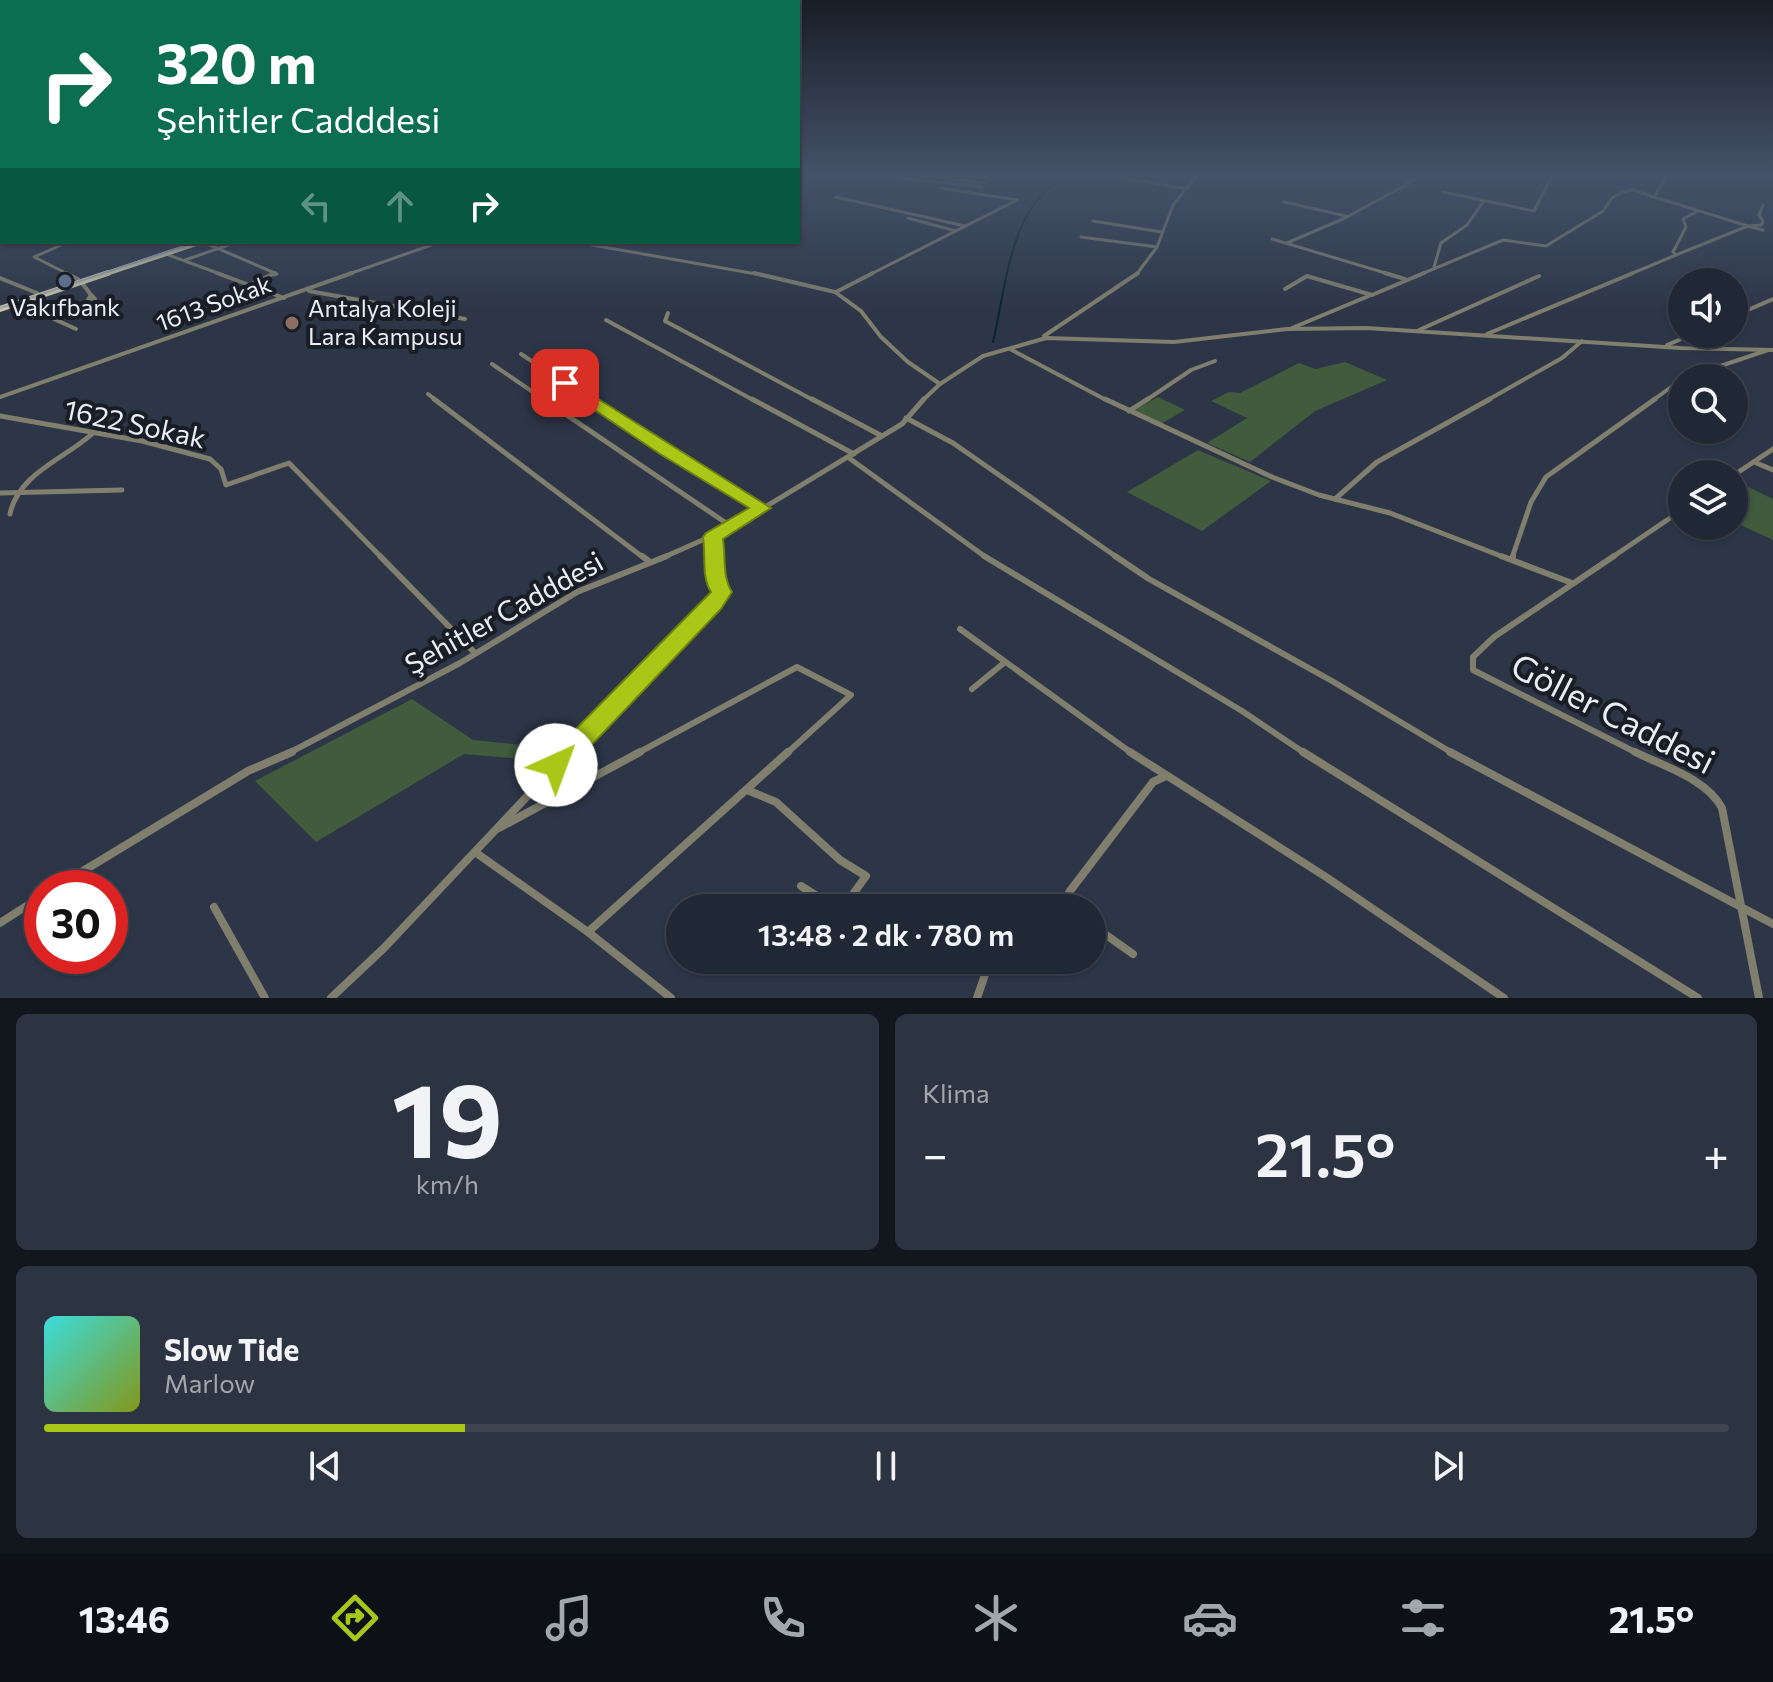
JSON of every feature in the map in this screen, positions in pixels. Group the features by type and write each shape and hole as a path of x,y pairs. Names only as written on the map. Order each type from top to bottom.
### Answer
{"main road":[{"path":"0,307 184,244"},
{"path":"0,307 196,244"}],"street":[{"path":"918,221 956,231"},
{"path":"945,221 966,226"},
{"path":"835,292 977,221"},
{"path":"1093,221 1162,232"},
{"path":"1042,339 1074,315 1136,277 1154,256 1167,221"},
{"path":"1287,243 1339,221"},
{"path":"1434,267 1441,243 1470,221"},
{"path":"1287,329 1503,240 1546,246 1589,221"},
{"path":"1676,255 1673,252 1686,227 1684,221"},
{"path":"1730,221 1763,230"},
{"path":"1486,335 1748,226 1761,225 1763,221"},
{"path":"1081,237 1157,247"},
{"path":"1272,239 1407,279"},
{"path":"63,244 34,257 86,284 91,298 54,319 76,329"},
{"path":"207,244 277,274 249,285"},
{"path":"184,260 232,244"},
{"path":"587,244 749,272 835,292 861,311 881,337 908,362 940,384"},
{"name":"1613 Sokak","path":"0,397 432,245"},
{"path":"166,254 284,298"},
{"path":"1285,289 1307,276 1372,295"},
{"path":"1418,330 1539,276"},
{"path":"0,278 37,293"},
{"path":"306,290 465,319"},
{"path":"1748,310 1773,299"},
{"path":"668,313 665,321 883,436"},
{"path":"606,320 852,456 968,546 1242,711 1359,789 1698,998"},
{"path":"1042,339 1174,342 1287,329 1418,330 1666,346 1772,349"},
{"name":"Şehitler Cadddesi","path":"85,870 248,771 314,742 475,653 577,592 732,527 883,436 940,384 983,356 1042,339"},
{"path":"1335,499 1377,462 1562,358 1583,341"},
{"path":"1009,348 1128,411 1272,477 1335,499 1390,513 1573,583 1668,519"},
{"path":"1726,364 1772,349"},
{"path":"521,354 666,450 762,508"},
{"path":"1128,411 1191,370 1215,361"},
{"path":"492,364 732,527"},
{"path":"1512,559 1531,502 1546,477 1668,389"},
{"path":"428,394 650,562"},
{"name":"1622 Sokak","path":"0,416 142,441 210,459 221,469 226,485 289,463 475,653"},
{"path":"906,418 953,443 1149,579 1332,681 1441,747 1773,924"},
{"path":"10,514 18,491 93,434"},
{"path":"1748,466 1773,449"},
{"path":"1754,462 1773,470"},
{"path":"0,493 122,490"},
{"path":"331,998 384,948 713,604 721,592 714,581 716,561 713,537"},
{"name":"Göller Caddesi","path":"1573,583 1479,650 1473,657 1473,670 1701,785 1716,796 1727,826 1759,998"},
{"path":"960,629 1099,732 1326,877 1504,998"},
{"path":"972,689 1005,662"},
{"path":"499,828 797,667 851,695 588,932"},
{"path":"1068,894 1153,782 1167,776"},
{"path":"747,790 776,802 840,860 866,876 853,894"},
{"path":"475,852 588,932 671,998"},
{"path":"801,886 814,894"},
{"path":"214,907 233,944 250,965 265,998"},
{"path":"0,923 24,908"},
{"path":"1106,935 1133,954"},
{"path":"977,998 985,974"}],"green space":[{"path":"1345,362 1387,380 1315,411 1250,462 1207,443 1247,418 1211,401 1229,392 1240,393 1299,363 1316,369"},
{"path":"1158,397 1185,410 1161,424 1133,411"},
{"path":"1198,450 1271,481 1202,531 1127,492"},
{"path":"1748,487 1773,499 1773,540 1748,528"},
{"path":"412,699 473,740 560,749 546,761 464,754 316,842 255,781"}],"waterway":[{"path":"993,342 1012,252 1025,221"}],"tram line":[{"path":"0,308 191,244"}],"place":[{"name":"Vakıfbank","path":"65,281"},
{"name":"Antalya Koleji Lara Kampusu","path":"292,323"}],"route":[{"path":"556,765 713,604 721,592 714,581 716,561 713,537 762,508 666,450 565,383"}]}
